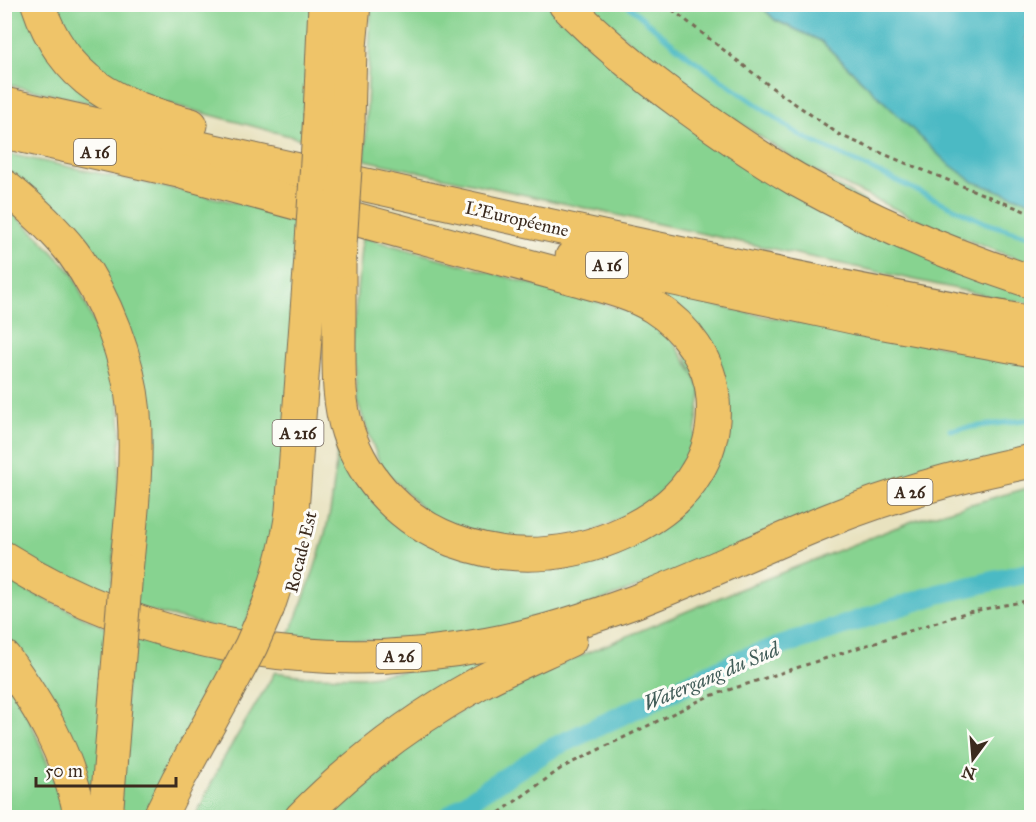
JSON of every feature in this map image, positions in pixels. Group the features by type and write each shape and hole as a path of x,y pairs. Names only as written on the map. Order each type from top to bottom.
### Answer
{"highway":[{"path":"38,4 54,43 67,60 101,90 130,105 165,118 402,182 571,231"},
{"path":"325,4 334,118"},
{"path":"347,4 350,47"},
{"path":"350,47 354,4"},
{"path":"565,4 625,59 672,96 720,131 797,180 889,227 1032,282"},
{"name":"A 216","path":"325,259 315,186 334,118 350,47"},
{"name":"L'Européenne","path":"4,104 571,231 855,290 1032,323"},
{"name":"A 216","path":"325,259 334,118"},
{"name":"L'Européenne","path":"4,132 700,285 857,318 1032,350"},
{"path":"185,173 592,284 634,297 653,307 669,318 692,342 709,375 713,391 712,429 709,446 696,475 671,503 639,526 595,545 572,550 548,554 490,551 459,543 417,523 386,497 374,482 362,465 346,425 340,397 325,259"},
{"path":"4,186 41,218 78,260 107,314 121,354 131,394 135,430 133,495 106,818"},
{"name":"Rocade Est","path":"178,818 198,779 236,692 264,659 277,609 300,570 311,519 323,384 325,259"},
{"name":"A 26","path":"4,558 89,603 136,621 195,638 253,650 296,654 356,657 421,654 519,638 563,626 669,588 829,520 910,492 1032,461"},
{"path":"301,818 334,785 376,749 455,697 509,668 792,536"},
{"path":"4,657 32,697 54,736 71,776 81,818"},
{"name":"A 216","path":"159,818 178,780 236,692"}],"path":[{"path":"665,4 771,87 840,135 1032,214"},
{"path":"492,818 563,767 708,697 968,612 1032,600"}],"green space":[{"path":"5,5 28,5 104,106 5,84"},
{"path":"56,5 314,5 305,140 143,97 91,64 63,29"},
{"path":"371,5 551,5 622,67 1031,293 1031,303 1012,301 365,160"},
{"path":"587,5 760,5 775,20 821,41 974,182 1031,202 1031,264 933,227 803,165 651,60"},
{"path":"4,153 305,217 281,533 242,634 134,607 130,347 5,177"},
{"path":"4,205 37,235 73,274 116,376 121,427 112,599 37,564 5,542"},
{"path":"362,237 659,319 702,387 692,454 668,488 637,510 587,535 531,543 475,534 429,515 381,467 358,404 352,345"},
{"path":"660,293 768,317 1031,361 1031,447 568,612 448,641 379,641 289,635 313,572 328,523 339,431 408,528 608,550 723,445"},
{"path":"1031,487 1031,817 321,818 387,755 491,693 733,592 915,520"},
{"path":"5,577 28,591 109,629 99,776 87,798 5,642"},
{"path":"130,637 178,652 229,664 149,817 116,818"},
{"path":"498,657 288,817 195,818 222,761 275,672 305,676 363,677"},
{"path":"4,676 21,697 69,817 5,817"}],"water":[{"path":"760,5 1025,5 1032,22 1031,30 1026,38 1032,53 1031,202 974,182 946,162 821,41 775,20"}],"waterway":[{"path":"626,4 684,53 801,136 986,223 1032,237"},
{"path":"950,430 1032,419"},
{"name":"Watergang du Sud","path":"446,818 482,792 552,748 744,658 938,594 1032,572"}]}
